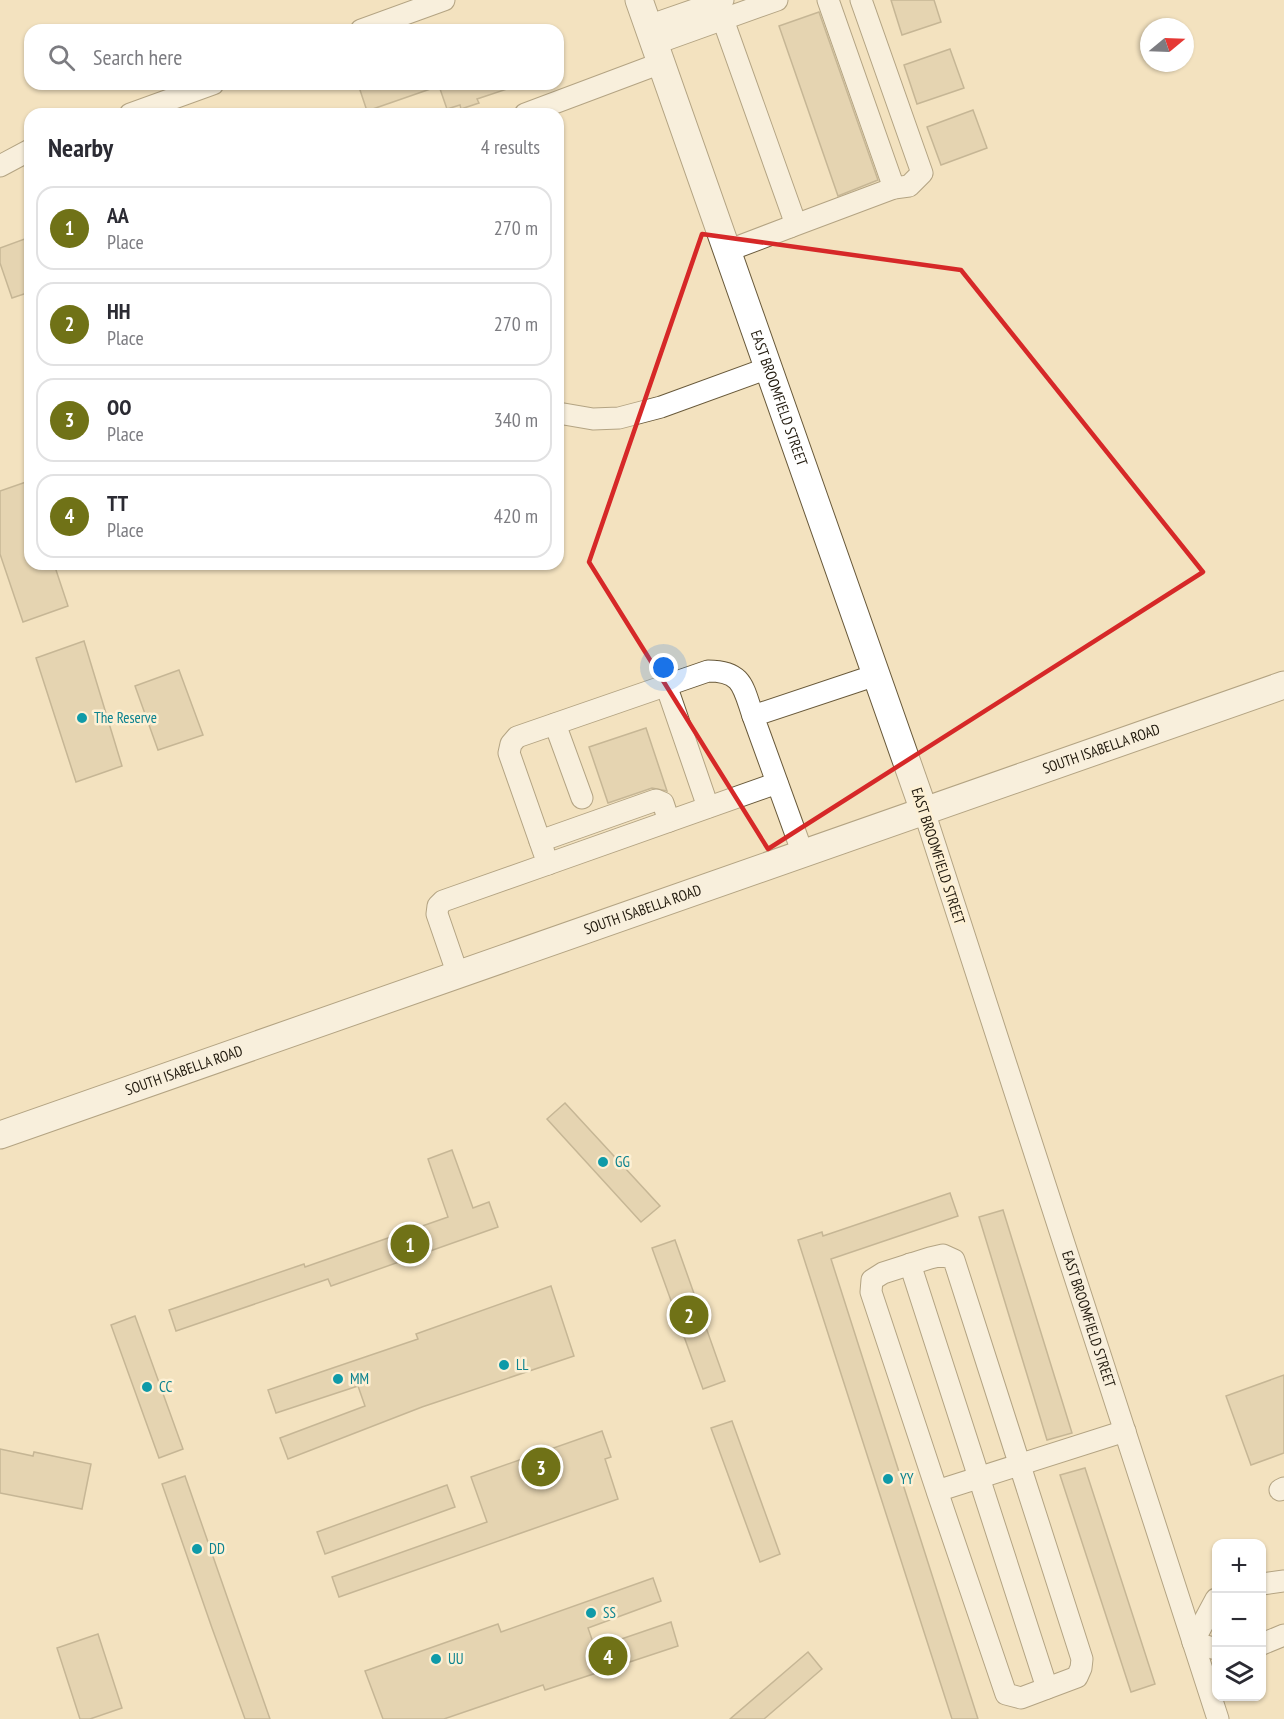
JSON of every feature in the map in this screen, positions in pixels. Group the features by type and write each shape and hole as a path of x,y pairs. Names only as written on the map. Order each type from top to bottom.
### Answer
{"main road":[{"name":"EAST BROOMFIELD STREET","path":"639,0 924,812"},
{"name":"SOUTH ISABELLA ROAD","path":"0,1135 1284,685"}],"street":[{"path":"378,24 444,0"},
{"path":"536,108 720,5 777,0"},
{"path":"828,0 894,188"},
{"path":"727,251 894,188 909,186 922,173 861,0"},
{"path":"720,5 794,219 790,227"},
{"path":"147,108 196,90"},
{"path":"0,166 24,153"},
{"path":"564,414 593,419 619,418 661,407 768,368"},
{"path":"548,864 509,753 511,744 517,737 708,671 725,671 738,679 803,854"},
{"path":"753,716 876,675"},
{"path":"666,685 708,807"},
{"path":"555,724 582,798"},
{"path":"458,975 437,914 438,906 444,901 777,783"},
{"path":"540,841 656,800 663,803 669,821"},
{"name":"EAST BROOMFIELD STREET","path":"924,812 1218,1719"},
{"path":"943,1255 954,1260 1020,1463 1082,1659 1077,1677 1021,1698 1006,1694 871,1292 872,1280 883,1273 943,1255"},
{"path":"910,1264 1047,1688"},
{"path":"936,1491 1125,1431"},
{"path":"1266,1583 1284,1581"},
{"path":"1212,1606 1193,1642 1212,1648"},
{"path":"1266,1642 1284,1635"}],"highlighted area":[{"path":"702,234 961,270 1203,572 768,849 589,562"}],"building":[{"path":"891,0 934,0 941,22 902,35"},
{"path":"819,12 878,180 838,196 779,26"},
{"path":"950,49 964,88 917,104 904,65"},
{"path":"360,90 427,90 376,108 366,108"},
{"path":"440,90 504,90 477,99 479,103 464,108 461,108 460,105 447,108"},
{"path":"973,110 987,148 941,165 927,127"},
{"path":"24,239 24,294 12,298 0,263 0,248"},
{"path":"24,483 24,570 56,570 68,606 23,622 0,554 0,491"},
{"name":"The Reserve","path":"84,641 122,766 76,782 36,658"},
{"name":"The Reserve","path":"179,670 203,735 158,750 135,686"},
{"path":"646,728 667,791 652,788 608,803 589,747"},
{"name":"GG","path":"565,1103 660,1206 641,1222 547,1119"},
{"path":"452,1150 473,1208 489,1202 498,1227 331,1286 328,1279 176,1331 169,1310 304,1264 305,1267 448,1217 428,1159"},
{"name":"YY","path":"950,1193 958,1216 831,1259 978,1719 952,1719 798,1240 822,1232 823,1236"},
{"path":"1003,1210 1072,1433 1047,1440 979,1217"},
{"path":"675,1240 725,1381 703,1389 652,1248"},
{"path":"551,1286 574,1356 422,1407 288,1459 280,1438 365,1406 358,1386 276,1413 268,1390 418,1339 416,1334"},
{"name":"CC","path":"135,1316 183,1449 159,1458 111,1325"},
{"path":"1284,1375 1284,1453 1251,1465 1226,1396"},
{"path":"732,1421 780,1554 760,1562 711,1428"},
{"path":"602,1431 611,1457 605,1459 618,1499 339,1597 332,1577 487,1522 471,1477"},
{"path":"0,1449 33,1456 34,1452 91,1464 82,1509 0,1493"},
{"path":"1085,1468 1155,1684 1131,1692 1060,1475"},
{"path":"185,1476 270,1719 245,1719 212,1628 162,1484"},
{"path":"447,1485 455,1507 325,1554 317,1532"},
{"path":"653,1578 661,1601 588,1628 595,1648 671,1622 678,1646 545,1690 543,1685 444,1719 383,1719 365,1671 498,1624 501,1632"},
{"path":"98,1634 122,1708 90,1719 80,1719 57,1648"},
{"path":"808,1652 822,1669 764,1719 730,1719"}],"place":[{"name":"The Reserve","path":"82,718"},
{"name":"GG","path":"603,1162"},
{"name":"AA","path":"410,1244"},
{"name":"HH","path":"689,1315"},
{"name":"LL","path":"504,1365"},
{"name":"MM","path":"338,1379"},
{"name":"CC","path":"147,1387"},
{"name":"OO","path":"541,1467"},
{"name":"YY","path":"888,1479"},
{"name":"DD","path":"197,1549"},
{"name":"SS","path":"591,1613"},
{"name":"TT","path":"608,1656"},
{"name":"UU","path":"436,1659"}]}
